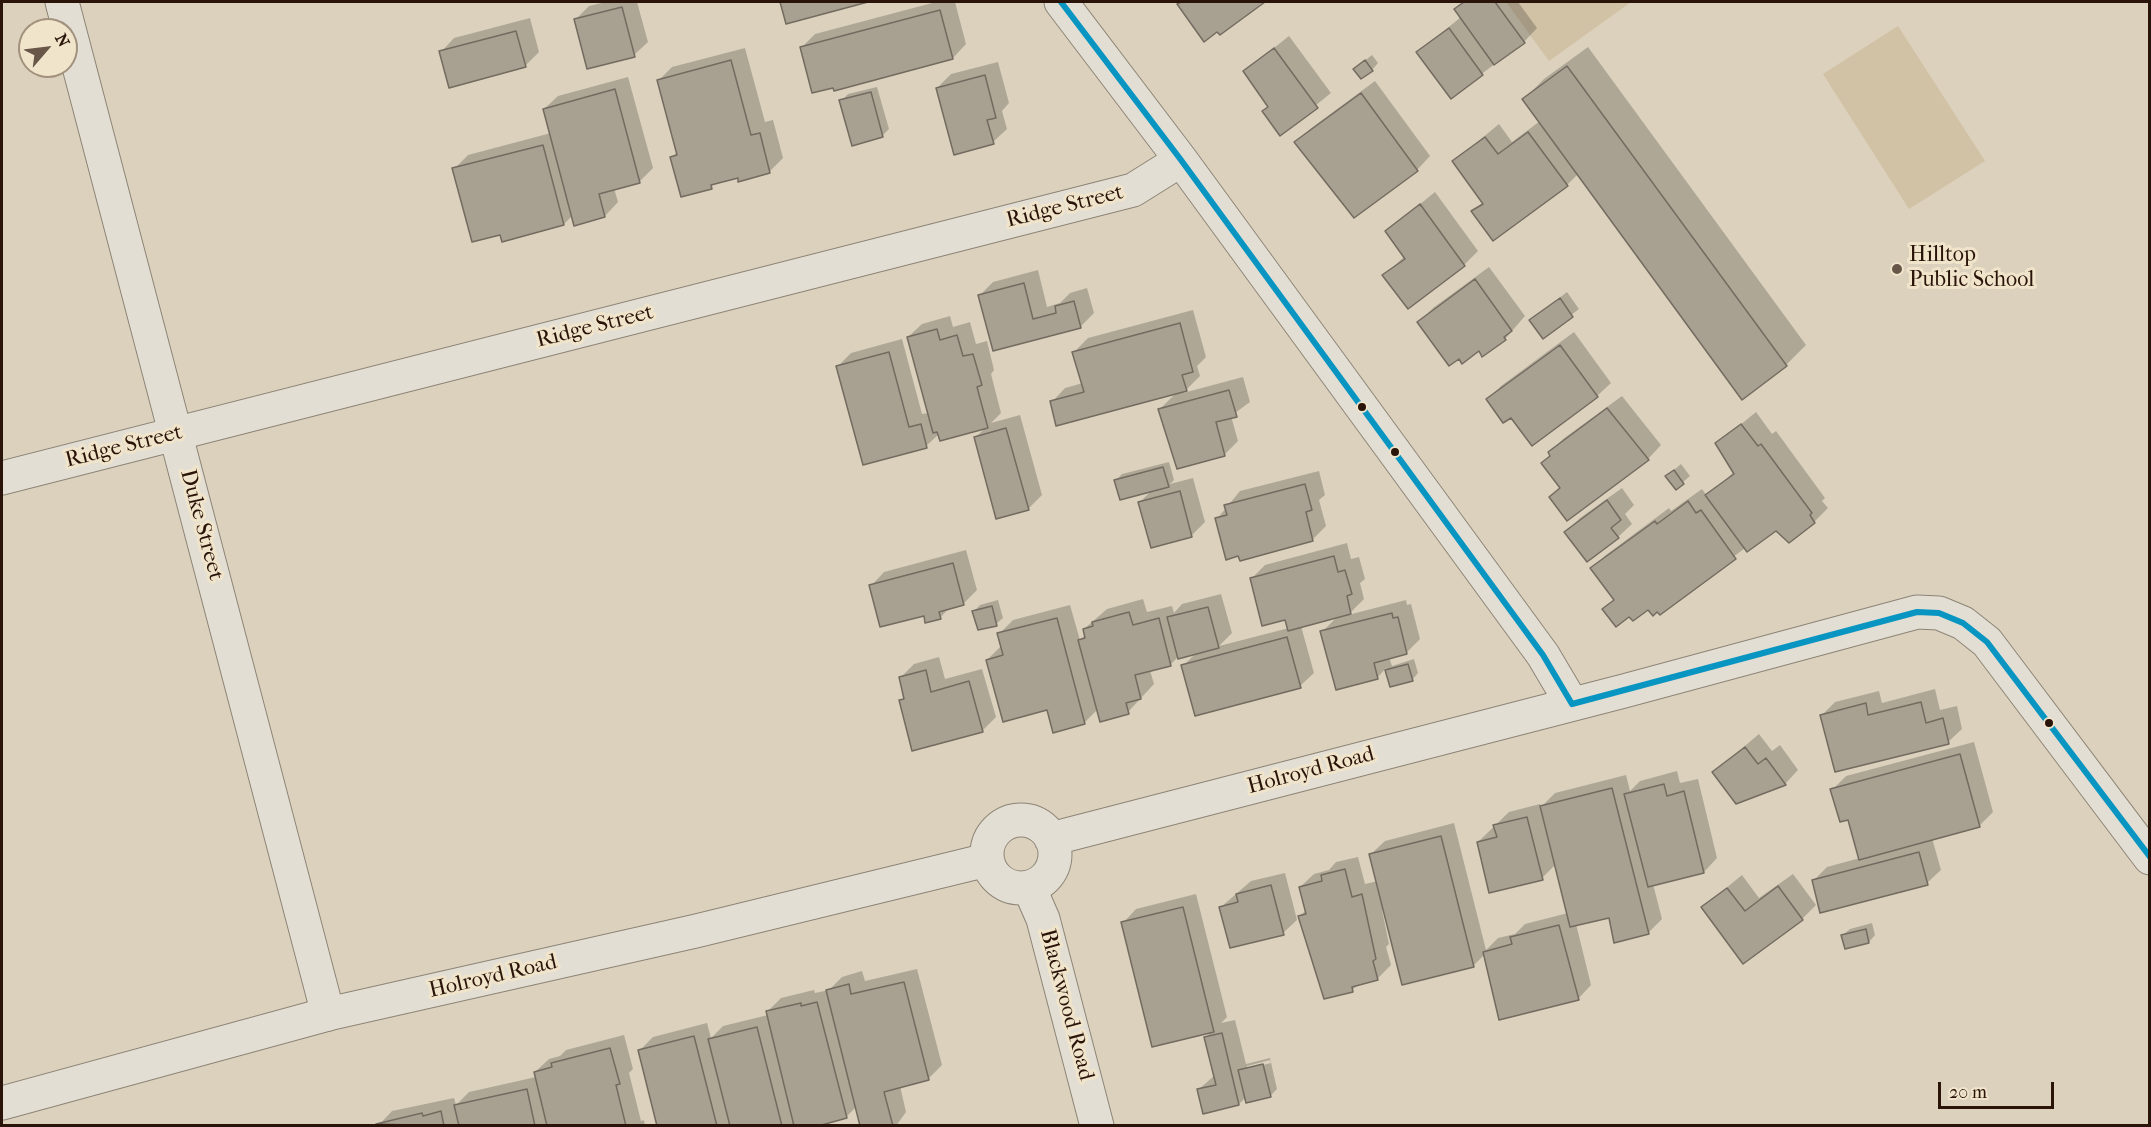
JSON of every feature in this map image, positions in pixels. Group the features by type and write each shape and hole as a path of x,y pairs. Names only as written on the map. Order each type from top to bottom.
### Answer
{"street":[{"name":"Duke Street","path":"62,2 328,1014"},
{"path":"1061,2 1181,160 1543,655 1572,704"},
{"name":"Ridge Street","path":"2,478 1133,190 1181,160"},
{"name":"Holroyd Road","path":"1051,839 1917,612 1939,613 1963,623 1986,642 2150,858"},
{"path":"1020,821 1032,822 1043,829 1051,839 1055,851 1052,869 1045,879 1029,887 1015,888 1002,883 993,873 987,860 988,847 993,836 1007,824 1020,821"},
{"name":"Holroyd Road","path":"2,1103 328,1014 696,931 987,860"},
{"name":"Blackwood Road","path":"1029,887 1043,919 1097,1125"}],"shaded area":[{"path":"1506,2 1631,2 1549,61"},
{"path":"1898,26 1985,161 1909,209 1823,74"}],"building":[{"path":"780,2 868,2 786,24"},
{"path":"1181,2 1265,2 1220,35 1217,32 1204,42 1177,4"},
{"path":"1464,2 1495,2 1525,43 1494,65 1454,9"},
{"path":"622,7 635,57 587,69 574,19"},
{"path":"940,10 953,59 834,91 833,88 812,93 800,47"},
{"path":"1449,28 1483,75 1451,99 1416,52"},
{"path":"516,31 526,67 449,88 439,51"},
{"path":"1274,48 1318,108 1280,136 1262,111 1268,107 1243,71"},
{"path":"731,60 751,135 760,133 770,173 738,182 738,178 711,185 712,189 681,197 670,157 677,155 657,80"},
{"path":"1365,60 1373,71 1361,79 1353,69"},
{"path":"1567,66 1787,366 1742,400 1522,99"},
{"path":"985,75 996,118 987,120 994,144 954,155 936,88"},
{"path":"615,89 640,183 599,194 605,217 574,226 543,109"},
{"path":"871,92 883,137 852,146 839,100"},
{"path":"1361,93 1418,171 1354,218 1294,142"},
{"path":"1528,132 1568,186 1493,241 1471,211 1483,204 1452,161 1485,137 1498,154"},
{"path":"543,145 564,225 502,242 500,235 472,242 452,168"},
{"path":"1420,204 1465,266 1408,309 1382,275 1405,259 1385,231"},
{"path":"1475,279 1512,331 1504,337 1506,340 1482,357 1479,351 1462,364 1459,359 1449,366 1417,322"},
{"path":"1024,283 1033,319 1056,313 1055,306 1074,301 1081,328 993,351 978,295"},
{"path":"1560,298 1573,317 1543,339 1529,320"},
{"path":"1180,323 1193,372 1182,375 1187,391 1056,426 1050,401 1084,392 1072,352"},
{"path":"937,329 940,340 957,335 963,356 973,354 982,385 977,387 988,428 940,441 937,432 933,433 907,337"},
{"path":"1560,345 1598,397 1532,446 1511,418 1503,423 1486,399"},
{"path":"889,352 909,427 921,424 927,448 863,465 836,366"},
{"path":"1229,390 1237,417 1216,422 1225,456 1177,469 1158,409"},
{"path":"1607,408 1649,460 1567,521 1549,497 1560,488 1541,463 1550,456 1548,452"},
{"path":"1741,424 1758,446 1761,444 1812,513 1810,515 1815,523 1789,543 1776,531 1747,552 1705,495 1734,474 1715,443"},
{"path":"1006,428 1029,510 996,519 974,437"},
{"path":"1163,467 1169,487 1120,500 1114,480"},
{"path":"1674,470 1684,484 1676,490 1665,476"},
{"path":"1305,484 1312,510 1306,512 1313,541 1240,561 1238,556 1226,560 1215,518 1227,515 1224,505"},
{"path":"1180,491 1192,537 1151,548 1138,502"},
{"path":"1607,500 1621,520 1611,528 1619,538 1587,562 1564,532"},
{"path":"1688,501 1696,513 1701,510 1736,559 1660,615 1657,612 1653,616 1648,610 1633,621 1629,617 1616,627 1602,609 1614,600 1590,568 1655,521 1657,524"},
{"path":"1334,556 1338,572 1345,570 1352,594 1347,596 1351,614 1288,631 1285,620 1262,626 1250,578"},
{"path":"953,563 964,605 939,612 941,619 925,623 924,616 880,627 869,585"},
{"path":"992,606 997,626 978,630 972,611"},
{"path":"1208,607 1219,648 1178,659 1167,617"},
{"path":"1129,612 1133,625 1159,618 1171,666 1135,675 1141,699 1126,703 1129,714 1100,722 1078,640 1085,638 1083,629 1093,626 1092,622"},
{"path":"1392,613 1393,618 1398,617 1407,654 1374,663 1378,679 1336,690 1320,631"},
{"path":"1057,618 1085,724 1053,733 1047,710 1003,722 986,660 1003,655 997,633"},
{"path":"1287,637 1301,688 1195,716 1181,665"},
{"path":"1408,664 1413,681 1390,687 1385,670"},
{"path":"926,670 931,692 969,681 983,732 912,751 899,700 904,699 899,677"},
{"path":"1921,702 1926,723 1943,718 1949,744 1835,772 1820,715 1866,703 1868,715"},
{"path":"1745,747 1758,764 1766,758 1786,785 1736,804 1712,772"},
{"path":"1960,754 1980,827 1859,860 1848,820 1840,822 1830,789"},
{"path":"1664,784 1667,796 1684,791 1704,873 1648,887 1624,794"},
{"path":"1612,788 1649,934 1614,943 1609,918 1570,927 1540,806"},
{"path":"1527,817 1543,880 1489,893 1477,842 1497,837 1493,825"},
{"path":"1441,836 1474,967 1402,985 1369,854"},
{"path":"1919,852 1928,885 1820,913 1812,880"},
{"path":"1345,869 1352,897 1362,894 1376,959 1373,961 1378,980 1352,987 1353,992 1324,999 1298,916 1306,914 1299,887 1322,881 1321,875"},
{"path":"1271,885 1284,935 1230,948 1219,907 1238,902 1236,894"},
{"path":"1778,886 1803,920 1743,964 1701,907 1727,888 1745,911"},
{"path":"1183,907 1214,1032 1152,1047 1121,922"},
{"path":"1559,925 1579,1000 1499,1020 1483,952 1512,944 1510,937"},
{"path":"1866,929 1869,943 1845,949 1841,935"},
{"path":"904,982 929,1080 884,1092 893,1126 860,1126 826,990 849,984 851,994"},
{"path":"817,1002 847,1118 818,1126 794,1126 766,1011"},
{"path":"757,1027 782,1126 730,1126 708,1039"},
{"path":"1222,1033 1239,1105 1203,1114 1197,1089 1216,1085 1204,1037"},
{"path":"694,1036 717,1126 657,1126 638,1050"},
{"path":"610,1048 620,1084 616,1085 626,1126 547,1126 534,1072 552,1067 551,1063"},
{"path":"1263,1064 1271,1097 1246,1103 1238,1070"},
{"path":"527,1089 535,1126 459,1126 454,1105"},
{"path":"441,1111 444,1126 376,1124 422,1113 423,1116"}],"transit line":[{"path":"1061,2 1181,160 1543,655 1572,704"},
{"path":"1572,704 1917,612 1939,613 1963,623 1987,642 2150,857"}],"place":[{"name":"Hilltop Public School","path":"1897,269"}]}
